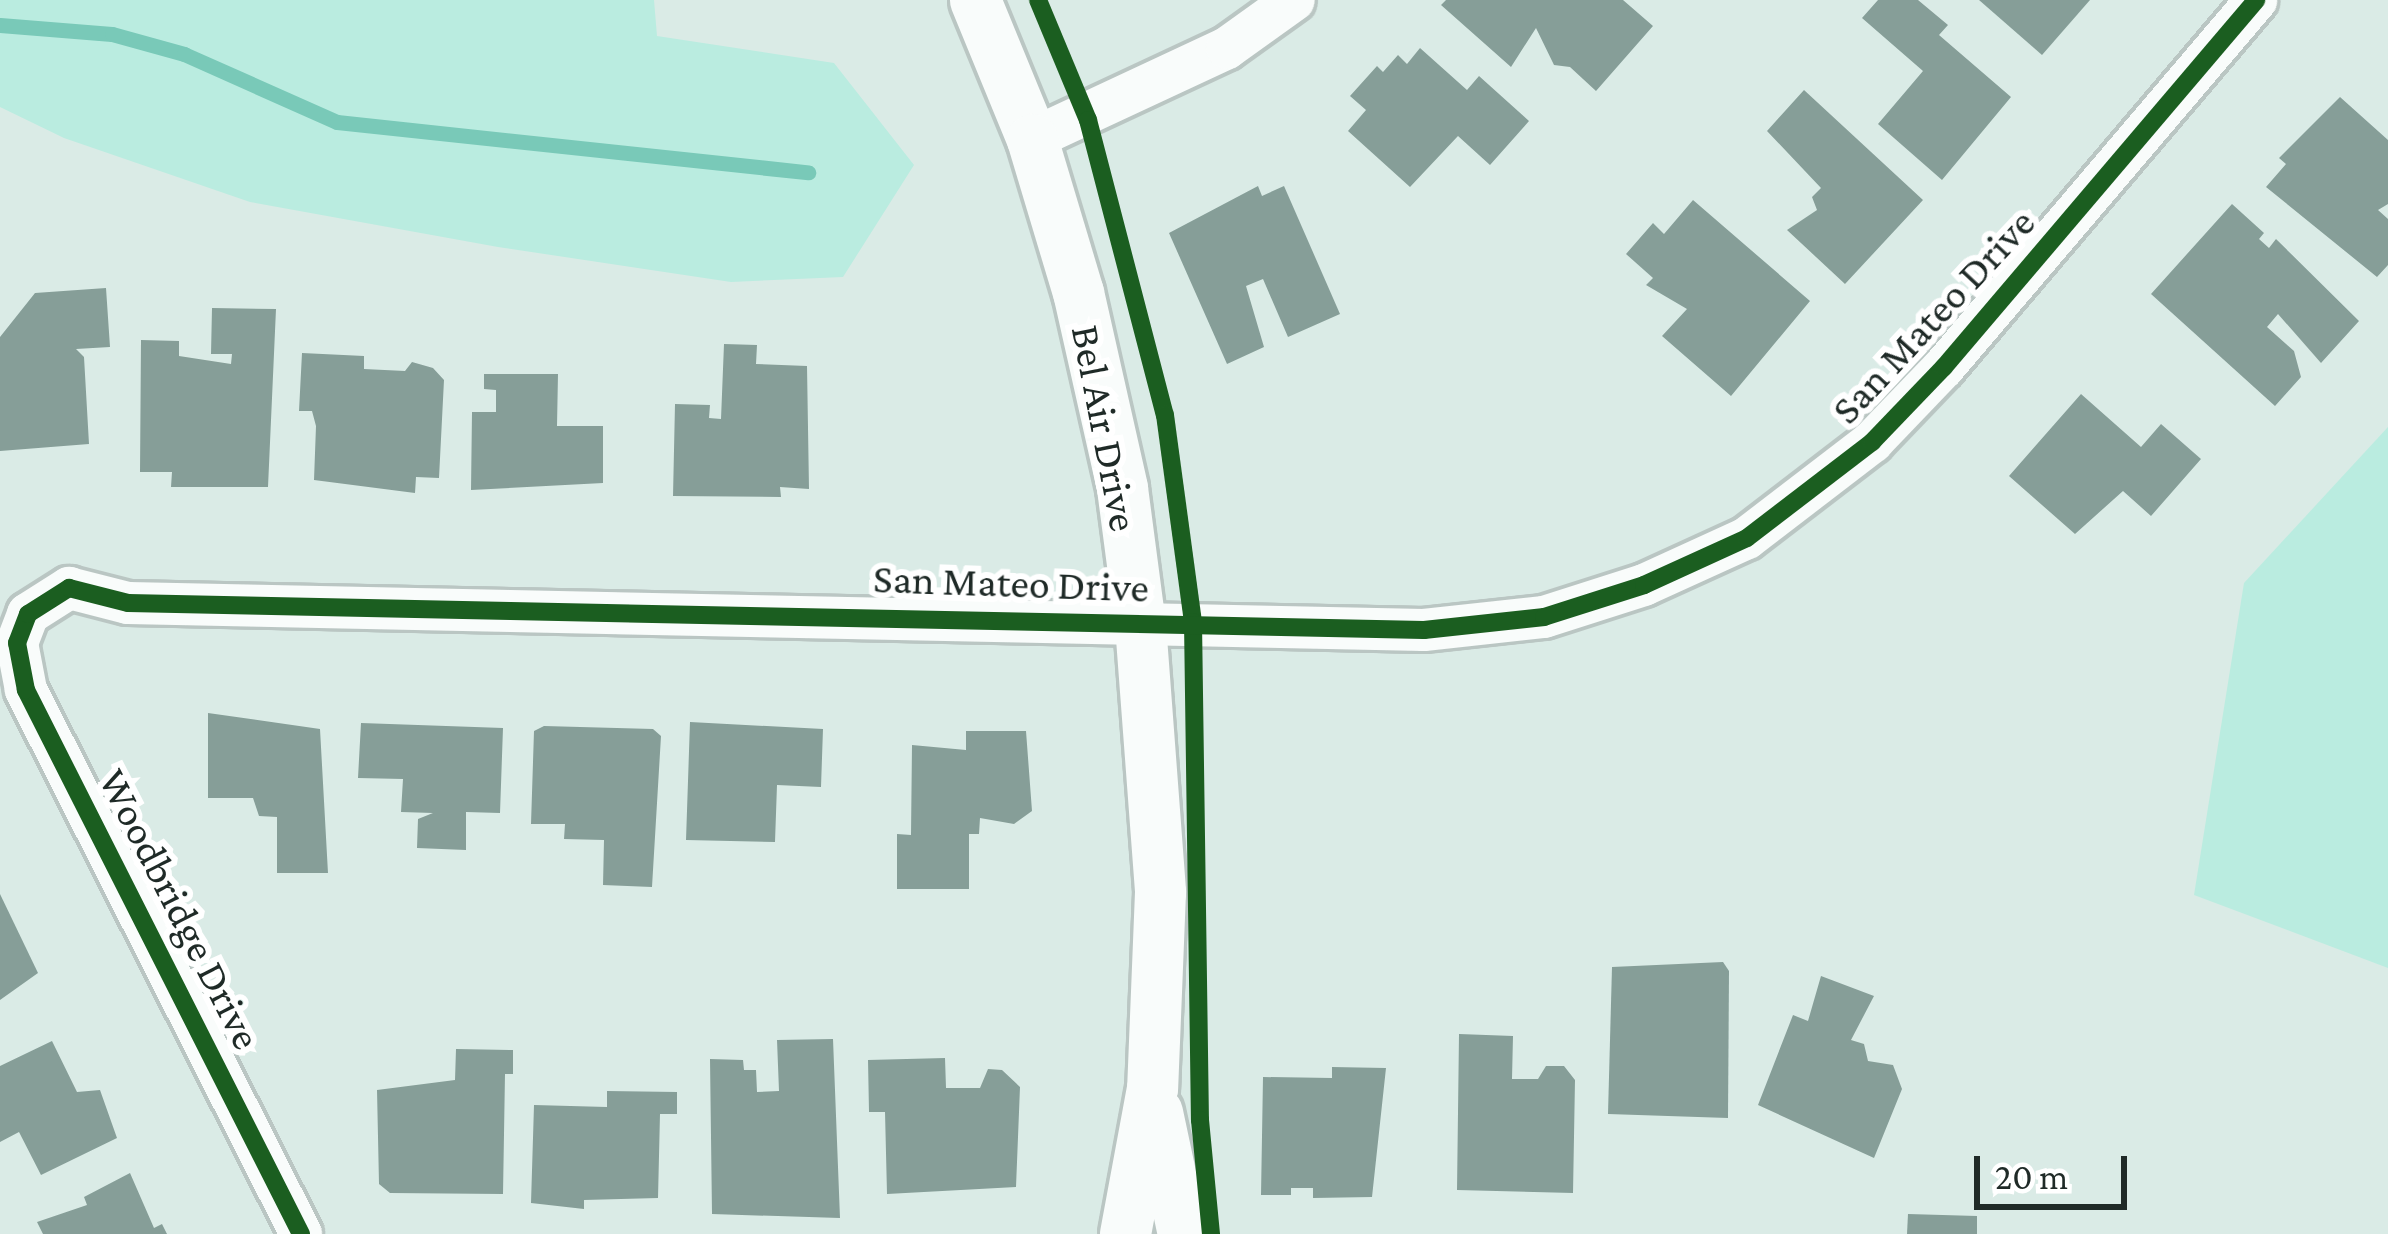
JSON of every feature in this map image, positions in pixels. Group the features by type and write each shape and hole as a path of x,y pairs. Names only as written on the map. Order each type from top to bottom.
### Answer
{"street":[{"name":"Bel Air Drive","path":"975,0 1032,139 1078,292 1122,488 1140,624 1160,892 1152,1088 1125,1234"},
{"path":"1032,139 1088,120 1227,48 1294,0"},
{"name":"San Mateo Drive","path":"28,614 70,588 128,603 1424,630 1544,617 1644,585 1747,538 1872,442 1945,368 2256,0"},
{"name":"Woodbridge Drive","path":"28,614 17,644 26,690 301,1234"},
{"name":"Bel Air Drive","path":"1152,1088 1183,1234"}],"green space":[{"path":"0,0 654,0 657,36 834,63 914,165 843,277 731,282 498,247 250,202 64,138 0,107"},
{"path":"2388,427 2388,968 2194,895 2244,583"}],"building":[{"path":"1446,0 1623,0 1653,26 1596,91 1570,67 1554,65 1536,28 1511,67 1441,5"},
{"path":"1878,0 1918,0 1948,25 1939,35 2011,97 1942,180 1878,124 1923,71 1862,18"},
{"path":"1979,0 2090,0 2042,55"},
{"path":"1420,48 1467,90 1479,76 1529,121 1490,165 1458,136 1410,187 1348,131 1366,110 1350,96 1377,66 1383,72 1398,55 1407,64"},
{"path":"1804,90 1923,200 1845,284 1787,230 1817,210 1812,197 1821,188 1767,131"},
{"path":"2340,97 2388,140 2388,204 2378,210 2388,219 2388,265 2377,277 2266,187 2286,164 2279,158"},
{"path":"1258,186 1262,196 1284,186 1340,314 1288,337 1263,279 1246,286 1264,347 1227,364 1169,233"},
{"path":"1693,200 1810,301 1731,396 1662,336 1687,309 1646,285 1653,278 1626,254 1653,223 1664,234"},
{"path":"2232,204 2264,233 2259,239 2269,248 2276,239 2359,321 2321,363 2278,314 2267,327 2294,351 2301,377 2275,406 2151,294"},
{"path":"106,288 110,347 76,349 84,357 89,444 0,451 0,337 35,293"},
{"path":"212,308 276,309 268,487 171,487 172,472 140,472 141,340 179,341 179,356 231,364 232,354 211,354"},
{"path":"724,344 757,345 756,364 807,366 809,489 780,487 781,497 673,496 675,404 710,405 709,418 721,419"},
{"path":"302,353 364,356 364,369 405,371 412,362 433,368 444,380 439,478 416,477 415,493 314,480 316,426 312,411 299,411"},
{"path":"484,374 558,374 557,426 603,426 603,483 471,490 472,412 496,412 496,390 484,389"},
{"path":"2081,394 2141,447 2161,424 2201,459 2151,516 2123,491 2075,534 2009,476"},
{"path":"208,713 320,729 328,873 277,873 277,817 259,816 253,798 208,798"},
{"path":"690,722 823,729 821,787 777,785 775,842 686,840"},
{"path":"361,723 503,728 500,813 466,812 466,850 417,848 418,819 433,813 401,812 403,779 358,778"},
{"path":"544,726 653,729 661,736 652,887 603,885 604,840 564,839 565,824 531,824 534,731"},
{"path":"966,731 1026,731 1032,811 1014,824 980,818 979,834 969,834 969,889 897,889 897,834 911,835 912,745 966,750"},
{"path":"0,894 38,973 0,1000"},
{"path":"1723,962 1729,971 1728,1118 1608,1114 1612,967"},
{"path":"1821,976 1874,996 1851,1040 1864,1044 1868,1061 1893,1065 1902,1089 1874,1158 1758,1105 1793,1015 1808,1021"},
{"path":"1459,1034 1513,1036 1512,1079 1538,1079 1546,1066 1564,1066 1575,1080 1573,1193 1457,1190"},
{"path":"833,1039 840,1218 712,1214 710,1059 743,1060 744,1070 756,1070 757,1092 779,1091 777,1040"},
{"path":"52,1041 77,1092 100,1090 117,1138 41,1175 19,1132 0,1142 0,1066"},
{"path":"456,1049 513,1050 513,1074 505,1074 503,1194 390,1193 379,1184 377,1090 455,1080"},
{"path":"945,1058 946,1088 980,1088 988,1069 1002,1070 1020,1087 1016,1187 887,1194 885,1112 869,1112 868,1060"},
{"path":"1332,1067 1386,1068 1372,1197 1313,1198 1313,1188 1291,1188 1291,1195 1261,1195 1263,1077 1332,1078"},
{"path":"607,1091 677,1092 677,1114 660,1114 658,1198 584,1200 584,1209 531,1203 534,1105 607,1107"},
{"path":"130,1173 154,1228 162,1224 167,1234 43,1234 37,1222 87,1205 84,1197"},
{"path":"1908,1214 1977,1216 1977,1234 1907,1234"}],"waterway":[{"path":"0,25 112,34 184,54 337,122 808,172"}],"cycle path":[{"path":"1038,0 1088,120 1165,415 1193,622 1200,1120 1211,1234"},
{"path":"301,1234 26,690 17,643 28,614 69,588 128,603 1424,630 1544,617 1644,585 1747,538 1872,442 1944,367 2256,0"}]}
